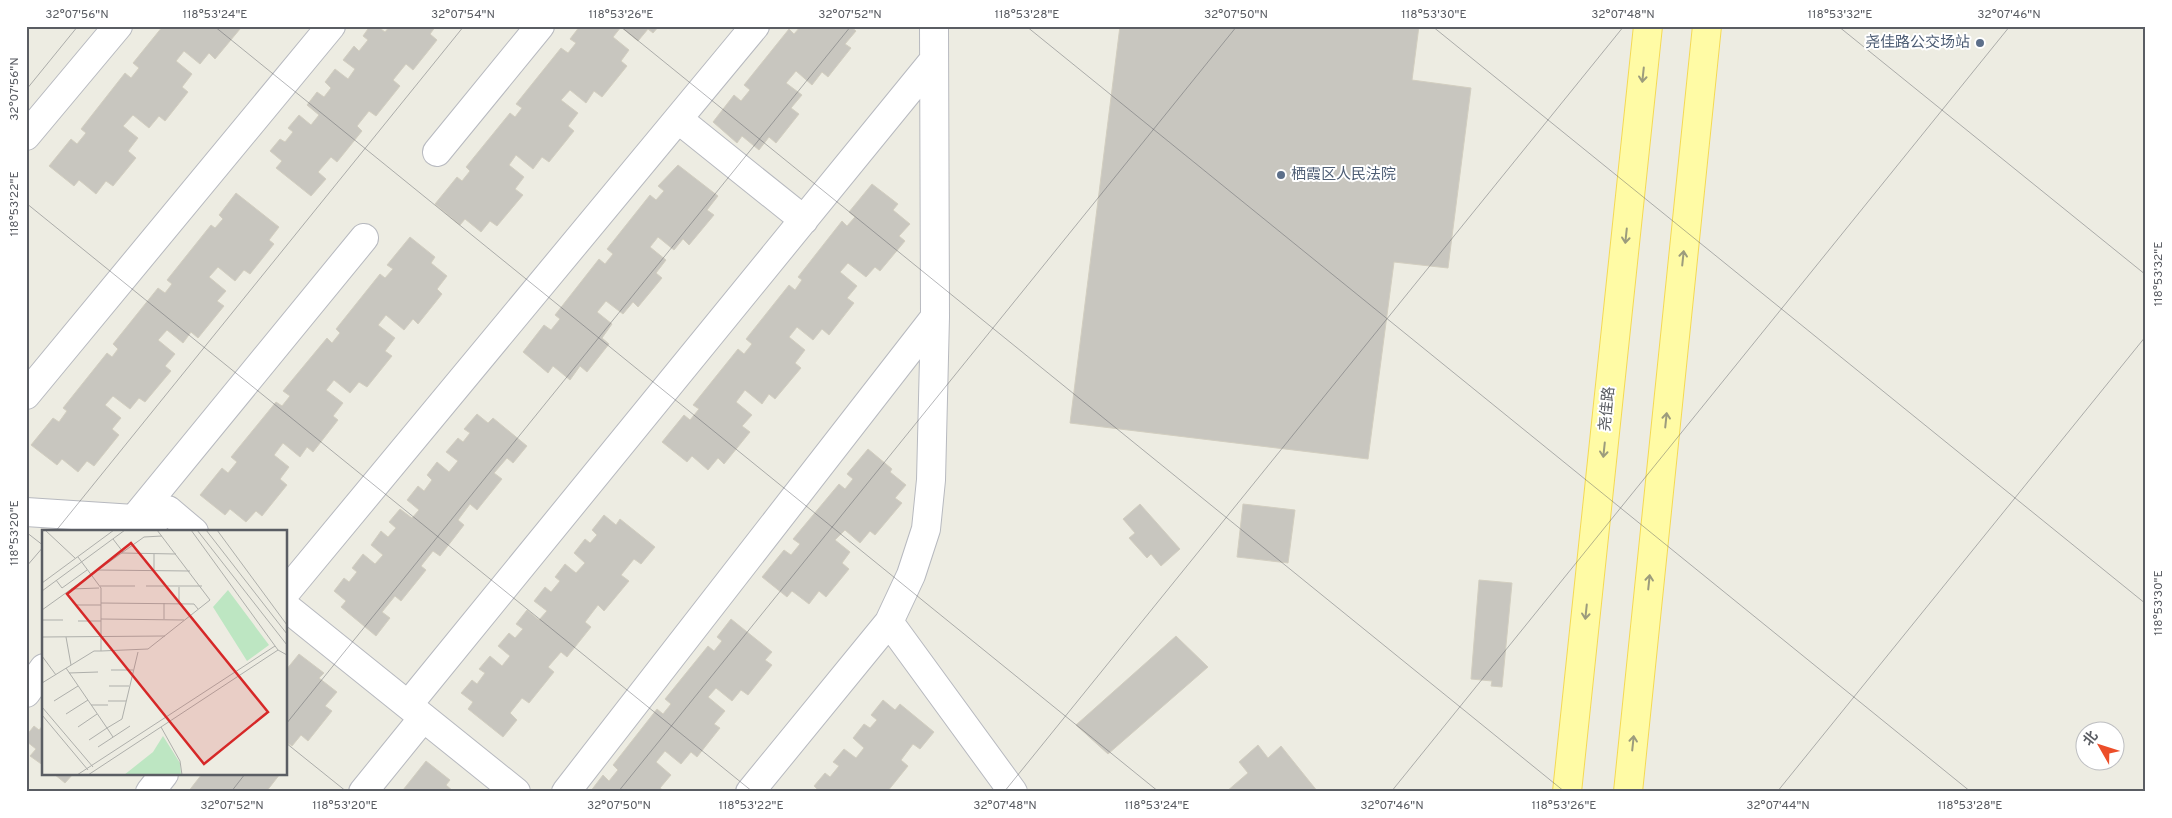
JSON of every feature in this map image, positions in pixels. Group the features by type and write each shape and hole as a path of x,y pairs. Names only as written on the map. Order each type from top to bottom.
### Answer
{"main road":[{"name":"尧佳路","path":"1567,792 1648,26"},
{"path":"1628,792 1707,26"}],"lane":[{"path":"26,136 118,26"},
{"path":"26,395 332,26"},
{"path":"437,152 540,26"},
{"path":"516,792 288,609 755,26"},
{"path":"750,792 889,622 912,575 926,529 931,480 935,317 934,26"},
{"path":"363,792 415,712 804,220 933,61"},
{"path":"678,120 804,220"},
{"path":"141,526 364,238"},
{"path":"566,792 935,317"},
{"path":"26,512 141,526 168,510 192,530"},
{"path":"889,622 1002,787"},
{"path":"26,693 42,671"},
{"path":"150,792 162,776"}],"building":[{"path":"163,26 236,26 240,29 215,59 209,53 200,64 184,51 176,61 192,74 182,87 188,92 165,121 159,116 149,128 133,115 123,126 138,138 128,151 136,158 113,186 106,181 96,194 79,180 74,186 49,166 71,139 77,144 86,133 81,129 125,73 131,78 139,68 133,63"},
{"path":"370,26 377,26 385,32 390,26 436,26 430,34 437,40 413,70 406,64 393,80 400,86 376,116 369,111 357,126 362,131 337,162 331,157 318,172 326,179 311,196 276,168 282,161 270,151 280,139 285,142 293,132 288,128 299,115 311,125 319,115 307,105 317,92 324,97 331,88 325,82 335,69 348,79 355,69 343,60 354,46 359,51 368,40 363,36"},
{"path":"580,26 659,26 653,33 648,29 638,41 621,27 613,37 629,50 621,61 627,66 602,97 594,91 586,103 570,90 561,100 578,113 568,126 574,131 549,162 542,157 533,169 516,155 509,165 524,177 515,189 523,195 497,226 490,221 481,232 465,219 460,225 435,204 457,177 462,181 470,171 466,167 510,113 515,117 522,108 516,104 561,48 568,53 576,43 570,39"},
{"path":"801,26 850,26 856,31 845,44 851,48 828,77 822,72 812,85 796,71 786,83 802,95 791,108 799,114 776,143 769,137 759,150 742,136 737,143 713,122 734,95 741,101 750,90 744,85 789,29 794,34"},
{"name":"栖霞区人民法院","path":"1120,26 1419,26 1412,80 1471,88 1448,268 1394,262 1368,459 1070,423"},
{"path":"678,165 718,196 707,210 714,215 689,245 683,239 674,250 658,237 650,247 666,260 656,273 662,278 638,307 633,302 623,314 606,301 597,312 612,324 602,338 609,344 587,372 580,366 570,380 553,366 548,373 523,352 544,325 551,330 560,319 555,315 599,259 605,264 613,254 607,249 650,195 656,200 664,191 658,186"},
{"path":"872,184 898,204 893,210 910,224 899,236 905,241 880,271 875,267 866,277 848,263 840,272 857,286 847,298 854,303 829,335 822,329 813,340 797,327 789,337 805,350 795,363 801,368 775,399 769,394 762,404 745,390 736,402 752,415 742,426 750,432 724,464 718,458 708,470 692,456 687,462 662,442 684,415 690,420 699,409 693,405 738,349 744,354 752,344 746,339 789,285 795,290 802,280 798,277 842,221 847,226 855,217 849,212"},
{"path":"236,193 279,227 269,240 274,244 250,274 244,270 235,281 218,267 209,277 226,291 217,301 224,306 198,338 191,332 183,343 167,330 158,340 175,354 165,366 171,371 145,402 139,398 130,409 113,396 105,405 121,418 112,429 119,435 94,466 87,461 78,472 62,459 57,465 31,445 53,418 59,422 67,411 63,408 107,353 112,357 118,349 113,344 158,288 165,293 172,284 167,280 211,225 215,228 223,219 219,215"},
{"path":"410,237 435,257 431,263 447,276 437,289 442,294 418,324 413,319 404,330 386,315 378,325 395,338 385,351 392,356 367,387 359,382 350,393 334,380 326,390 343,403 333,416 338,420 313,452 307,447 300,457 283,443 274,455 289,467 280,479 287,485 262,516 256,511 246,522 230,509 225,515 200,495 222,468 228,473 237,462 231,457 276,402 282,406 290,396 283,391 327,338 332,343 340,333 336,329 380,274 385,278 393,269 387,265"},
{"path":"477,414 488,423 493,418 527,446 513,463 507,458 494,473 502,479 477,510 470,504 458,520 464,525 440,556 433,551 421,566 426,570 401,601 395,596 382,612 390,618 376,636 341,607 346,601 334,591 344,578 349,582 357,572 352,568 363,554 375,564 383,555 371,545 381,531 388,537 396,528 389,522 400,509 412,518 419,510 407,500 418,486 424,491 432,480 427,475 437,462 449,472 458,461 446,452 458,438 463,442 470,433 464,429"},
{"path":"868,449 892,469 890,472 906,485 895,498 902,503 875,535 870,531 860,543 845,530 835,540 850,552 842,563 849,569 826,597 819,591 809,604 792,591 787,597 762,577 784,550 791,555 800,544 793,539 839,484 845,489 853,479 847,474"},
{"path":"1140,504 1180,549 1161,566 1151,554 1147,558 1129,538 1135,533 1123,519"},
{"path":"1243,504 1295,510 1288,563 1237,557"},
{"path":"604,515 616,525 620,519 655,547 641,564 634,559 621,575 629,581 604,611 598,605 585,622 591,627 567,657 561,652 548,667 554,672 529,703 522,698 510,713 517,720 503,737 468,709 473,702 461,693 472,680 477,684 485,673 479,669 490,656 502,666 510,656 498,646 509,633 515,638 523,629 516,624 527,610 539,620 547,611 534,601 545,587 551,592 560,581 555,577 565,564 576,573 585,563 574,553 585,539 590,543 597,535 592,530"},
{"path":"1479,580 1512,583 1502,687 1491,686 1492,681 1471,679"},
{"path":"731,619 772,652 765,660 772,665 748,695 741,690 732,701 716,688 708,697 725,711 714,724 720,728 697,757 691,752 681,764 665,751 656,762 671,775 660,788 665,792 590,792 603,775 609,781 618,770 613,765 657,709 663,714 671,704 665,699 708,646 714,651 722,641 717,637"},
{"path":"1176,636 1208,667 1108,754 1076,725"},
{"path":"299,654 324,673 319,678 337,692 325,706 332,711 308,741 301,735 292,746 288,743 288,668"},
{"path":"883,700 895,710 900,704 934,732 920,749 913,744 901,760 908,766 887,792 820,792 814,786 825,773 830,777 839,766 833,762 844,749 856,758 864,748 853,738 864,724 870,728 877,720 871,715"},
{"path":"34,726 39,730 42,726 42,765 30,756 36,749 26,741 26,736"},
{"path":"1258,745 1268,758 1281,746 1318,792 1226,792 1248,773 1239,762"},
{"path":"426,761 450,780 446,785 454,792 406,792 403,790"},
{"path":"56,776 71,776 65,783"},
{"path":"200,776 278,776 266,792 188,792"}],"place":[{"name":"尧佳路公交场站","path":"1980,43"},
{"name":"栖霞区人民法院","path":"1281,175"}]}
